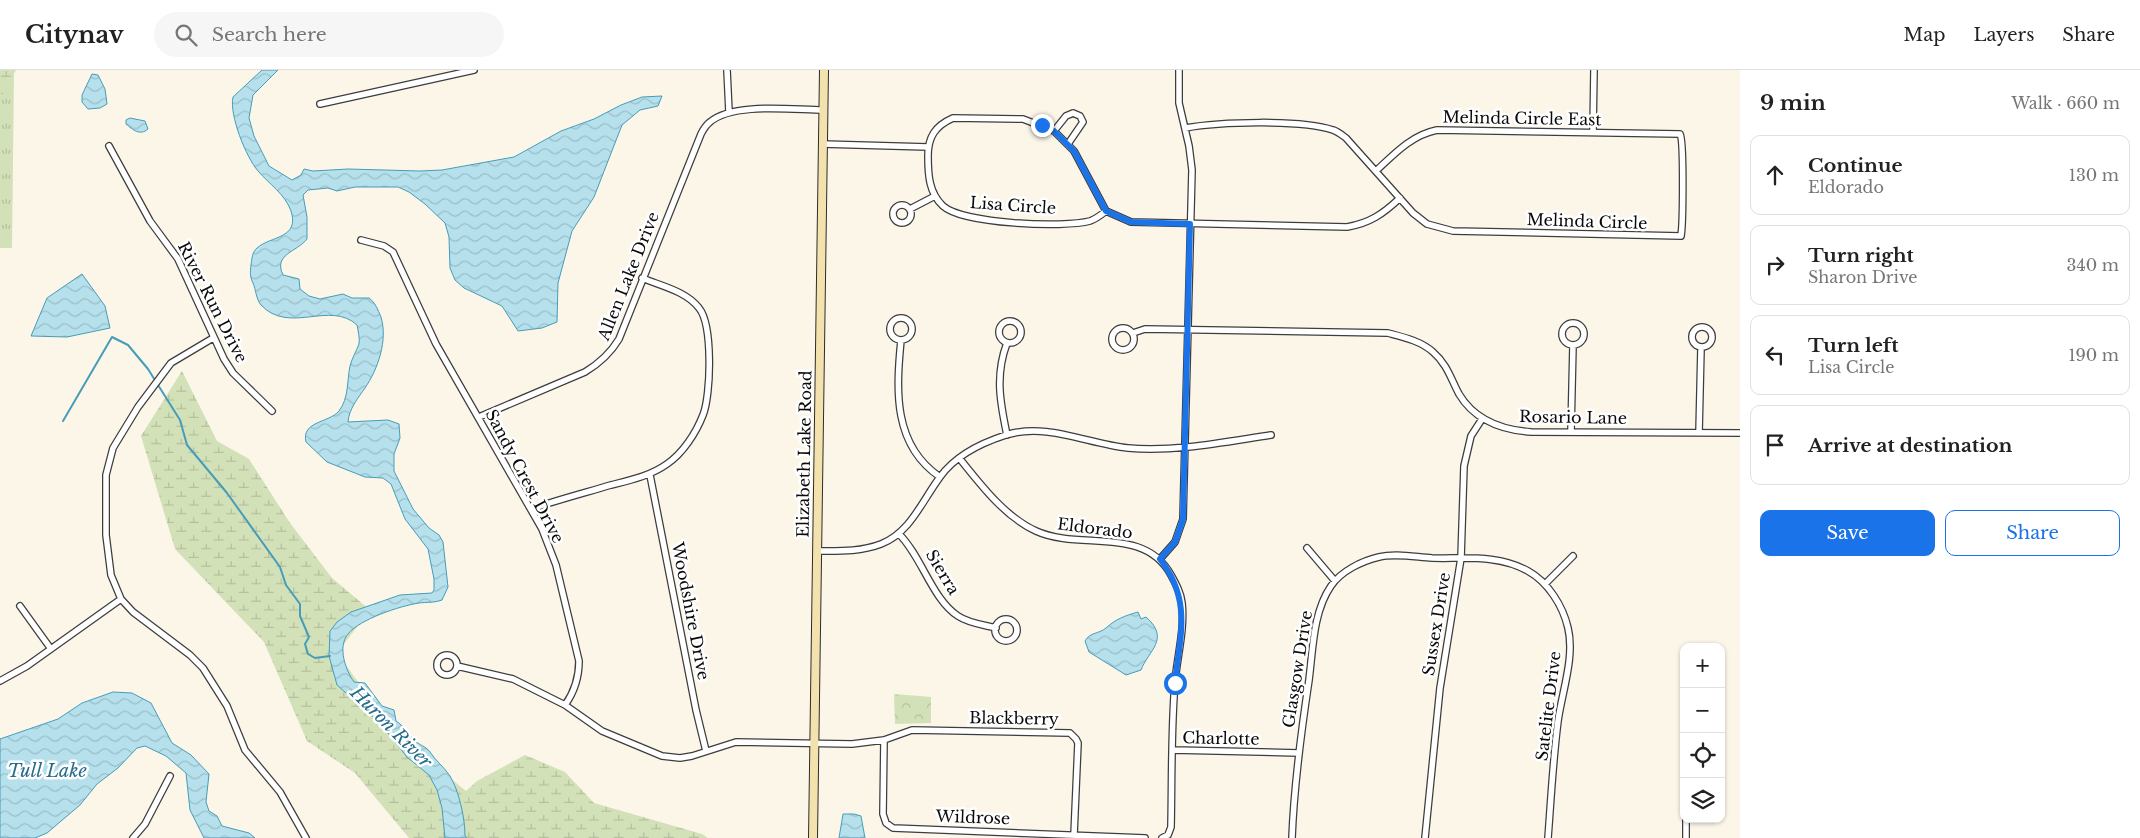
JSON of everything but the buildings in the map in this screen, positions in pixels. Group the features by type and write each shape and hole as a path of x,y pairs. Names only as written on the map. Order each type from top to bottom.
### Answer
{"street":[{"path":"320,104 441,73 474,70"},
{"path":"727,70 729,112 743,110 823,110"},
{"name":"Elizabeth Lake Road","path":"813,838 824,70"},
{"path":"1160,559 1180,531 1186,448 1192,160 1179,102 1179,70"},
{"path":"1593,132 1594,72"},
{"name":"Allen Lake Drive","path":"479,417 599,364 611,352 619,339 700,134 709,122 729,112"},
{"path":"1054,131 1066,116 1073,113 1080,116 1083,122 1068,144"},
{"path":"910,210 935,196 931,188 928,168 928,146 934,131 943,123 953,118 1023,119 1054,131 1068,144 1080,161 1106,211 1131,222 1347,227 1363,224 1375,219 1400,198 1377,170 1346,138 1334,130 1280,124 1207,124 1185,128"},
{"name":"Melinda Circle East","path":"1377,170 1411,140 1425,132 1437,130 1680,134"},
{"name":"Melinda Circle","path":"1400,198 1427,224 1454,231 1681,236 1684,157 1683,142 1680,134"},
{"path":"822,144 928,146"},
{"name":"River Run Drive","path":"109,146 150,221 178,260 213,338 233,373 272,411"},
{"name":"Lisa Circle","path":"935,196 952,212 980,220 1082,222 1092,221 1106,211"},
{"name":"Sandy Crest Drive","path":"361,240 384,246 393,252 436,344 542,529 556,565 579,661 579,674 573,694 565,705"},
{"path":"531,508 650,475 678,454 690,439 704,414 710,342 707,324 701,310 693,301 642,278"},
{"path":"1574,322 1582,326 1584,334 1582,342 1573,345 1565,342 1562,335 1567,324 1574,322"},
{"path":"1124,327 1133,333 1134,342 1129,349 1122,350 1113,344 1112,336 1116,330 1124,327"},
{"name":"Rosario Lane","path":"1133,333 1145,330 1188,330 1388,334 1406,337 1433,351 1443,363 1470,409 1482,419 1516,431 1740,433"},
{"path":"213,338 172,363 138,407 113,448 106,475 106,535 111,575 121,598 138,616 190,655 203,668 226,706 246,750 280,792 306,838"},
{"path":"901,340 899,388 904,430 909,444 920,461 940,477"},
{"path":"1007,343 1000,368 998,392 1007,435"},
{"path":"1571,431 1573,345"},
{"path":"1699,433 1701,348"},
{"name":"Sussex Drive","path":"1425,838 1440,688 1461,558 1464,466 1470,436 1482,419"},
{"path":"817,550 863,550 882,544 899,534 910,522 940,477 978,446 1007,435 1025,431 1050,433 1128,448 1186,448 1271,435"},
{"name":"Eldorado","path":"960,459 1007,511 1034,530 1062,540 1133,544 1160,559 1176,583 1182,603 1175,683 1171,827 1166,837"},
{"name":"Woodshire Drive","path":"650,475 696,710 706,751"},
{"name":"Sierra","path":"899,534 920,560 927,576 947,606 959,617 996,628"},
{"path":"1307,548 1335,581"},
{"name":"Glasgow Drive","path":"1292,838 1299,754 1318,616 1324,596 1335,581 1356,565 1380,556 1461,558"},
{"path":"1545,584 1574,556"},
{"name":"Satelite Drive","path":"1461,558 1506,562 1528,571 1545,584 1563,613 1568,629 1570,648 1558,723 1548,838"},
{"path":"0,681 27,666 121,598"},
{"path":"20,606 51,649"},
{"path":"457,666 513,679 565,705 602,731 662,756 680,758 736,742 852,744 884,740"},
{"name":"Blackberry","path":"884,740 912,730 1070,733 1078,743 1074,835"},
{"name":"Wildrose","path":"884,740 883,825 893,828 1146,838"},
{"name":"Charlotte","path":"1173,750 1299,754"},
{"path":"133,838 145,824 170,776"},
{"path":"1686,823 1686,838"}],"green space":[{"path":"0,70 14,70 12,248 0,248"},
{"path":"0,70 16,70 0,99"},
{"path":"182,371 217,441 249,459 290,523 332,578 370,610 337,653 395,733 466,791 477,781 525,755 565,772 594,803 702,834 708,838 409,838 355,773 307,741 264,642 175,549 141,436"},
{"path":"894,694 931,697 931,723 895,724"}],"water":[{"name":"Huron River","path":"262,70 278,70 253,95 249,118 254,136 269,166 292,180 301,175 304,169 313,171 348,169 442,170 514,157 561,131 594,119 621,105 642,97 662,96 658,106 640,110 622,125 594,197 572,231 558,283 557,322 542,328 518,331 502,306 464,288 455,280 450,268 449,237 445,223 425,204 409,192 398,187 355,187 337,191 328,188 308,190 303,195 307,217 307,239 281,262 283,275 299,279 300,289 309,296 320,299 343,294 352,298 369,298 375,304 381,317 383,335 378,363 370,380 352,408 348,422 388,420 399,424 400,438 394,454 394,471 413,509 429,528 439,535 443,542 448,587 442,600 391,610 361,623 345,639 343,645 344,659 348,672 354,682 365,683 382,706 394,710 396,721 414,740 429,750 450,776 459,797 463,813 465,836 467,838 445,838 442,808 437,790 429,775 407,757 380,723 337,685 329,656 330,631 337,622 351,612 400,595 432,593 434,590 434,579 428,549 405,519 391,484 383,478 365,477 327,462 306,442 308,430 317,423 335,415 345,400 350,366 359,344 357,325 346,318 335,316 284,317 272,313 259,303 250,275 252,256 257,248 263,244 288,232 293,220 285,199 253,165 236,125 232,105 233,97"},
{"path":"92,74 98,75 105,89 107,104 100,108 88,109 82,102 82,95"},
{"path":"130,118 145,121 148,129 142,132 134,130 126,124 126,120"},
{"path":"82,274 105,306 110,328 67,337 31,336 47,298"},
{"path":"1138,612 1141,619 1146,617 1157,632 1156,645 1141,670 1126,675 1089,652 1085,641 1089,636 1103,630 1124,616"},
{"name":"Tull Lake","path":"113,692 132,693 151,703 172,743 191,755 209,774 206,802 209,811 217,816 222,826 249,833 255,838 204,838 190,810 186,773 166,756 145,746 137,748 118,768 97,784 80,805 47,833 35,838 0,838 0,739 58,719 82,703"},
{"path":"843,814 861,816 865,838 839,838"}],"waterway":[{"path":"63,421 112,337 128,345 148,369 180,420 187,445 227,493 280,567 286,585 300,604 300,616 309,637 305,644 308,654 315,658 330,656"}],"route":[{"path":"1042,125 1054,131 1074,151 1106,211 1131,222 1190,224 1183,519 1175,542 1160,559 1176,583 1182,603 1182,621 1175,683"}]}
